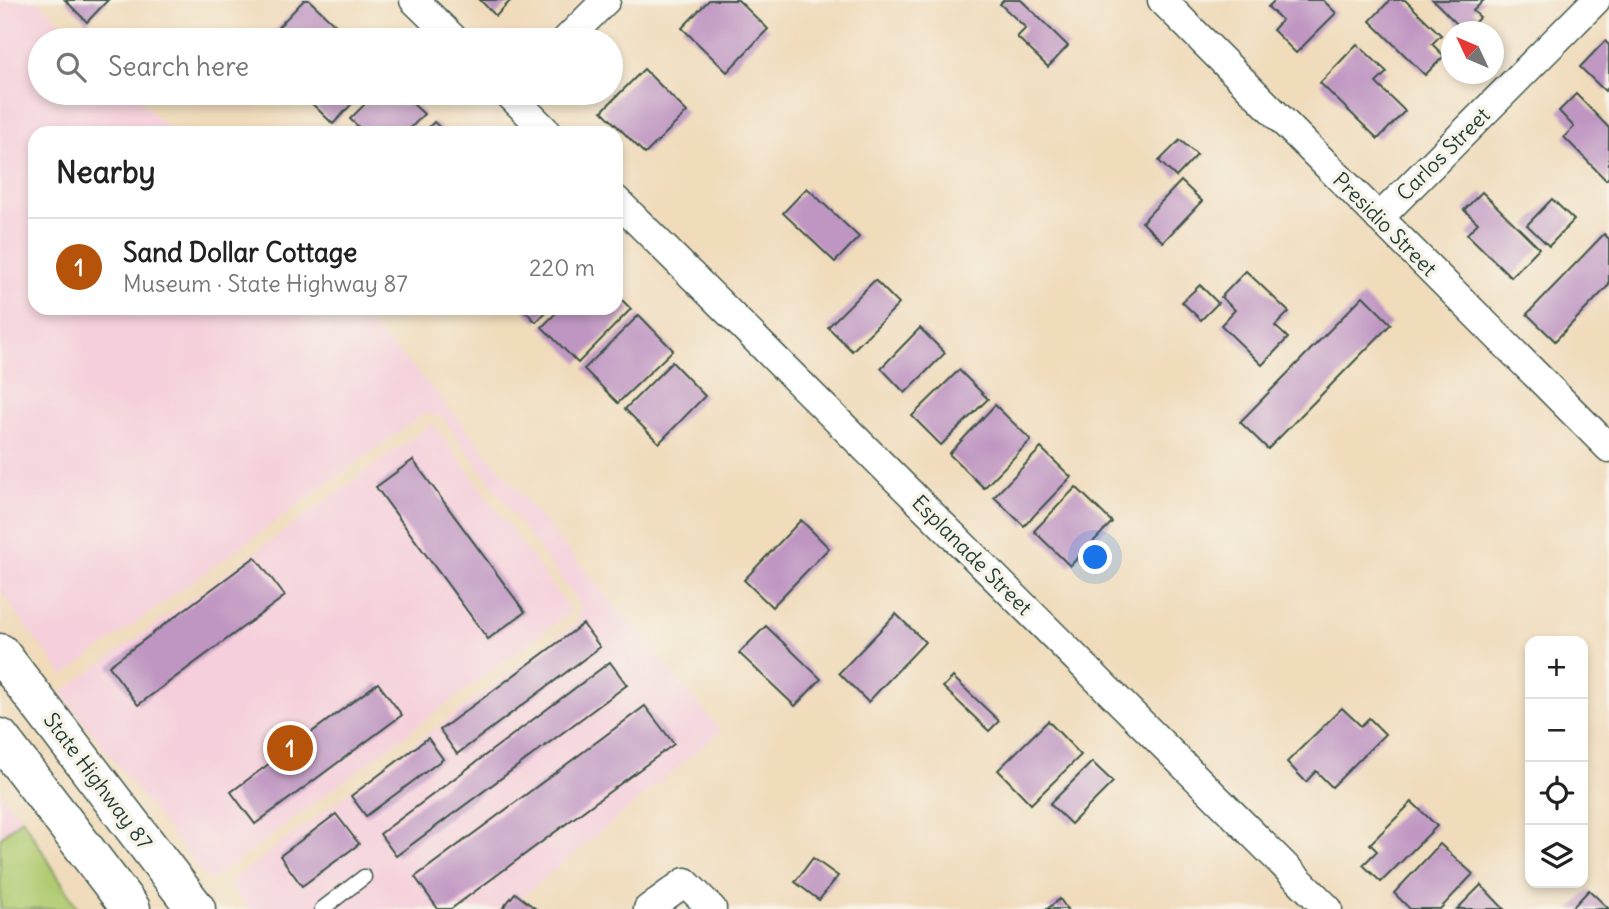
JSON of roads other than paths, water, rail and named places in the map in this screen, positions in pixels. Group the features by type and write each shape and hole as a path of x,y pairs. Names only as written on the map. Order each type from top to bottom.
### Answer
{"highway":[{"name":"State Highway 87","path":"0,653 196,909"},
{"path":"0,738 131,909"}],"street":[{"path":"414,0 442,28"},
{"path":"578,28 606,0"},
{"name":"Presidio Street","path":"1162,0 1609,448"},
{"name":"Carlos Street","path":"1379,218 1596,0"},
{"path":"521,105 541,126"},
{"name":"Esplanade Street","path":"623,207 1328,909"},
{"path":"648,909 685,882 712,909"}],"lane":[{"path":"322,909 364,877"}],"place":[{"name":"Sand Dollar Cottage","path":"290,748"}]}
